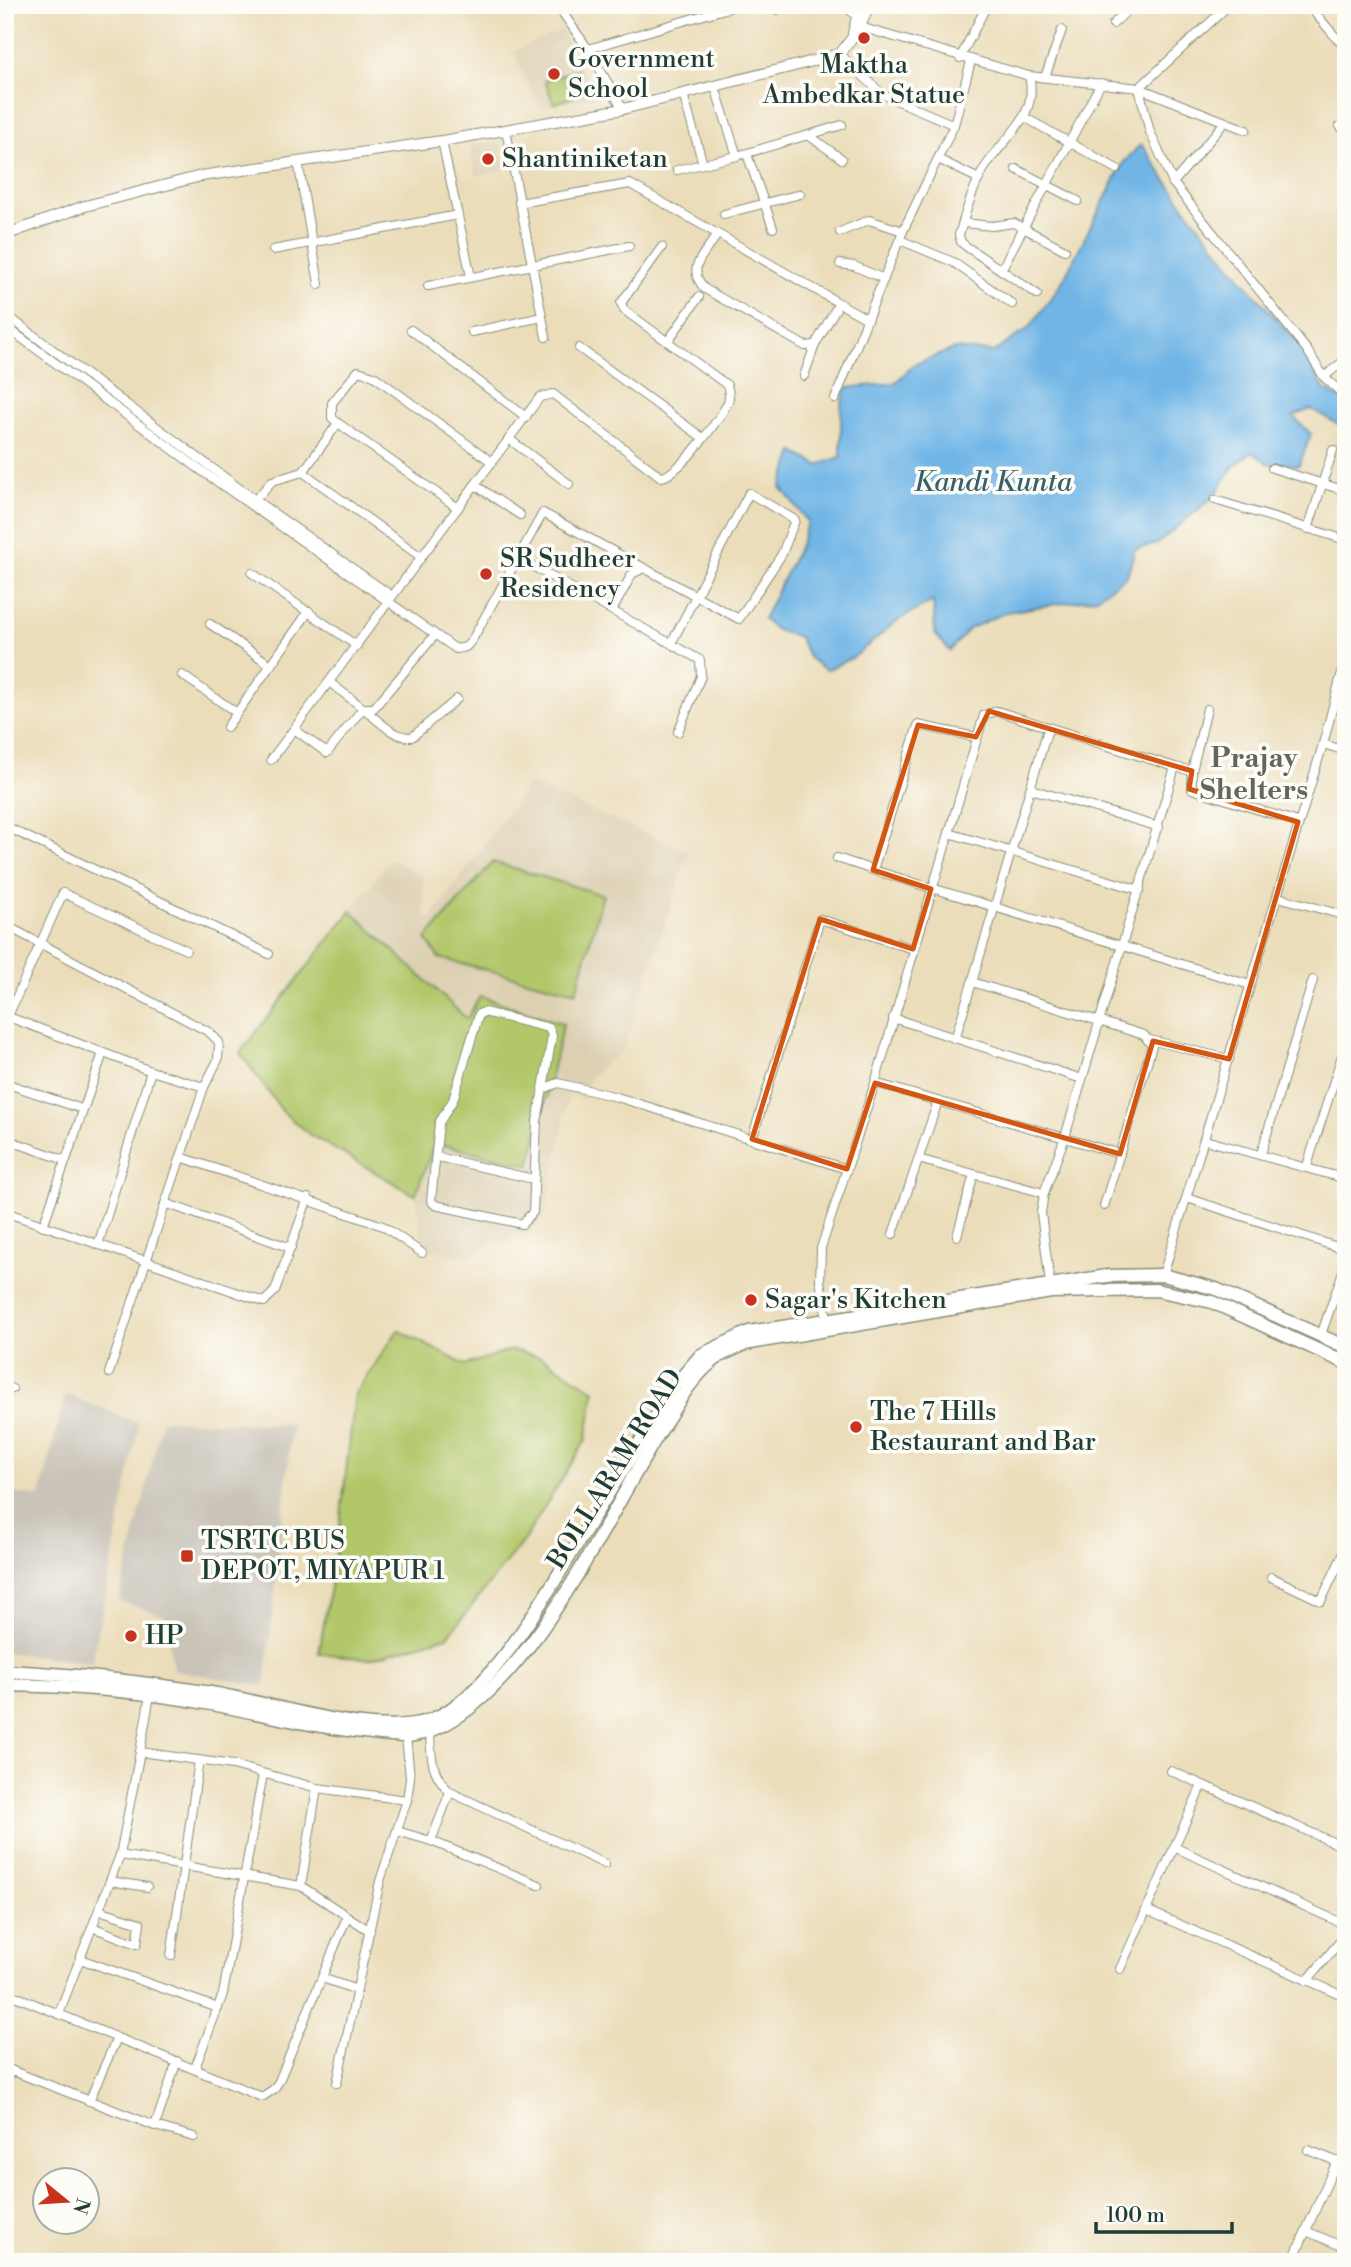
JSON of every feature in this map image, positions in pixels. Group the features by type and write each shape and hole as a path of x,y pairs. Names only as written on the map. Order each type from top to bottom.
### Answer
{"main road":[{"name":"BOLLARAM ROAD","path":"5,1685 65,1686 150,1695 333,1730 406,1736 430,1732 455,1720 519,1659 579,1572 628,1482 685,1391 717,1358 745,1345 1050,1283 1107,1276 1163,1275 1216,1289 1346,1347"},
{"name":"BOLLARAM ROAD","path":"5,1671 79,1674 200,1691 310,1714 391,1726 432,1719 453,1708 518,1640 675,1385 702,1355 749,1332 827,1318 1051,1292 1172,1291 1212,1302 1346,1363"}],"street":[{"path":"557,5 588,48 623,108"},
{"path":"588,48 738,5"},
{"path":"843,5 858,10 853,37"},
{"path":"5,235 85,206 158,186 298,161 442,141 623,108 840,54 860,27 869,5"},
{"path":"960,58 987,5"},
{"path":"1113,24 1133,5"},
{"path":"1139,88 1228,5"},
{"path":"1308,5 1346,49"},
{"path":"860,27 960,58 1029,75 1139,88 1246,130"},
{"path":"1045,77 1062,30"},
{"path":"840,54 882,94 954,125"},
{"path":"835,399 903,230 954,125 971,61"},
{"path":"1029,75 1033,93 1024,117 979,179 962,223 961,242 1037,294"},
{"path":"1001,270 1101,83"},
{"path":"715,87 737,156"},
{"path":"1139,88 1150,132 1173,183 1307,350 1324,377 1346,397"},
{"path":"683,94 704,164"},
{"path":"1024,117 1117,169"},
{"path":"1173,183 1225,122"},
{"path":"677,170 747,154 842,125"},
{"path":"506,130 546,337"},
{"path":"808,135 842,159"},
{"path":"442,141 471,277"},
{"path":"747,154 773,228"},
{"path":"938,159 979,179"},
{"path":"298,161 319,284"},
{"path":"1016,169 1078,201"},
{"path":"520,203 631,184 867,319"},
{"path":"724,214 800,194"},
{"path":"272,250 458,215"},
{"path":"839,232 869,220 903,230"},
{"path":"962,223 1024,226 1065,250"},
{"path":"717,234 695,269 696,279 705,289 805,346 815,345"},
{"path":"900,240 953,262 1012,304"},
{"path":"428,286 629,246"},
{"path":"271,760 540,397 553,394 661,477 672,474 703,438 727,403 727,386 624,310 621,303 662,247"},
{"path":"840,264 855,266 884,279"},
{"path":"668,341 699,297"},
{"path":"804,376 815,345 839,303"},
{"path":"5,314 456,649 466,647 543,513 696,595 739,619 782,554 795,520 748,492 696,595 672,642"},
{"path":"472,332 542,317"},
{"path":"5,326 390,599"},
{"path":"411,330 526,417"},
{"path":"579,348 703,438"},
{"path":"1324,377 1346,359"},
{"path":"458,509 332,418 332,404 358,370 374,376 492,462"},
{"path":"256,500 272,481 303,472 338,423"},
{"path":"509,439 569,484"},
{"path":"1308,528 1333,450"},
{"path":"1272,468 1346,491"},
{"path":"303,472 421,557"},
{"path":"475,485 520,515"},
{"path":"1215,500 1346,540"},
{"path":"518,558 694,654 702,668 678,732"},
{"path":"613,609 632,574 644,568"},
{"path":"252,573 357,646"},
{"path":"227,727 309,611"},
{"path":"210,624 271,665"},
{"path":"363,708 374,708 382,702 435,635"},
{"path":"1163,1275 1278,897 1346,657"},
{"path":"181,675 237,713"},
{"path":"329,682 403,737 412,737 457,699"},
{"path":"294,729 327,753 363,708"},
{"path":"1207,709 1190,784 1196,791 1298,822"},
{"path":"827,1318 820,1281 821,1248 875,1083 984,715 989,711 1192,771"},
{"path":"873,870 918,725 976,737"},
{"path":"956,1039 1048,729"},
{"path":"1323,744 1346,751"},
{"path":"1050,1283 1041,1213 1044,1194 1065,1137 1175,767"},
{"path":"1031,789 1159,827"},
{"path":"5,826 269,954"},
{"path":"949,833 1140,890"},
{"path":"837,858 993,909 1250,985"},
{"path":"186,950 63,893 7,1016 151,1071 204,1087"},
{"path":"1278,897 1346,916"},
{"path":"752,1139 820,919 913,949"},
{"path":"5,925 209,1032 219,1042 220,1050 204,1087 109,1373"},
{"path":"1261,1154 1313,981"},
{"path":"972,982 1144,1035 1150,1040 1229,1059"},
{"path":"484,1012 549,1028 552,1036 543,1089 533,1179 533,1212 522,1224 447,1208 431,1201 438,1157 439,1123 453,1100 479,1014 484,1012"},
{"path":"893,1018 1082,1079"},
{"path":"1104,1206 1152,1046 1150,1040"},
{"path":"1307,1166 1346,1043"},
{"path":"43,1226 103,1053"},
{"path":"99,1245 151,1071"},
{"path":"5,1083 82,1109"},
{"path":"543,1089 558,1083 617,1097 847,1169"},
{"path":"875,1083 1120,1154"},
{"path":"893,1234 938,1101"},
{"path":"5,1139 65,1160"},
{"path":"1205,1140 1307,1166 1346,1180"},
{"path":"181,1157 383,1226 422,1252"},
{"path":"438,1157 533,1179"},
{"path":"918,1159 1044,1194"},
{"path":"957,1236 974,1174"},
{"path":"6,1214 264,1302 275,1291 307,1198"},
{"path":"1187,1198 1346,1250"},
{"path":"165,1203 291,1248"},
{"path":"1321,1335 1346,1262"},
{"path":"1271,1577 1321,1601 1346,1548"},
{"path":"59,2013 120,1855 150,1695"},
{"path":"430,1732 432,1767 436,1779 450,1792 606,1864"},
{"path":"337,2083 380,1881 407,1800 410,1778 406,1736"},
{"path":"140,1752 200,1760 317,1788 407,1800"},
{"path":"171,1956 200,1760"},
{"path":"1171,1771 1345,1845"},
{"path":"195,2068 218,2008 246,1877 263,1773"},
{"path":"1120,1969 1202,1785"},
{"path":"300,1886 317,1788"},
{"path":"431,1841 450,1792"},
{"path":"397,1831 431,1841 540,1885"},
{"path":"1174,1847 1346,1924"},
{"path":"120,1855 300,1886 370,1931"},
{"path":"110,1881 147,1888"},
{"path":"92,1927 137,1944 140,1923 99,1910"},
{"path":"1146,1910 1346,1997"},
{"path":"5,1992 59,2013 116,2040 195,2068 262,2097 268,2095 279,2081 347,1917"},
{"path":"1307,1981 1346,1934"},
{"path":"80,1959 218,2008"},
{"path":"321,1978 357,1990"},
{"path":"89,2101 116,2040"},
{"path":"155,2126 177,2061"},
{"path":"5,2085 8,2069 155,2126 194,2137"},
{"path":"1292,2262 1342,2163 1308,2150"},
{"path":"1306,2231 1346,2248"}],"highlighted area":[{"path":"989,711 1192,771 1189,789 1298,822 1229,1059 1153,1041 1120,1154 875,1083 847,1169 752,1139 820,919 913,949 931,889 873,870 918,725 976,737"}],"shaded area":[{"name":"Government School","path":"561,30 596,96 540,108 513,52"},
{"name":"Shantiniketan","path":"499,139 505,170 476,176 470,145"},
{"path":"529,783 689,852 624,1049 589,1078 585,1099 569,1095 545,1217 530,1233 508,1242 495,1240 470,1258 424,1248 415,1195 310,1135 283,1112 240,1053 391,859 423,877 425,915 430,919"},
{"path":"65,1394 139,1423 92,1663 5,1652 5,1492 40,1497"},
{"path":"162,1420 292,1425 265,1686 173,1670 165,1616 119,1601"}],"green space":[{"path":"577,69 585,92 554,104 545,81"},
{"path":"493,862 603,895 576,992 439,958 426,939"},
{"path":"351,911 467,1019 480,996 563,1024 530,1165 435,1143 415,1195 310,1135 283,1112 240,1053"},
{"path":"398,1330 465,1365 511,1350 542,1357 595,1391 586,1440 524,1540 448,1636 369,1659 319,1653 339,1532 355,1394"}],"water":[{"name":"Kandi Kunta","path":"1141,144 1187,210 1244,282 1304,350 1324,389 1346,402 1346,429 1311,409 1293,416 1311,434 1299,465 1270,464 1252,452 1234,466 1214,496 1157,544 1135,549 1127,576 1095,598 1006,612 969,629 950,651 935,634 933,601 897,621 854,657 826,670 809,658 799,637 776,630 763,619 800,545 808,522 781,487 794,452 818,465 841,457 841,407 846,388 895,383 915,364 954,349 994,352 1030,327 1061,284 1124,162"}],"place":[{"name":"Maktha Ambedkar Statue","path":"864,38"},
{"name":"Government School","path":"554,74"},
{"name":"Shantiniketan","path":"488,159"},
{"name":"SR Sudheer Residency","path":"486,574"},
{"name":"Sagar's Kitchen","path":"751,1300"},
{"name":"The 7 Hills Restaurant and Bar","path":"856,1427"},
{"name":"TSRTC BUS DEPOT, MIYAPUR 1","path":"187,1556"},
{"name":"HP","path":"131,1636"}],"district":[{"name":"Prajay Shelters","path":"1254,774"}]}
